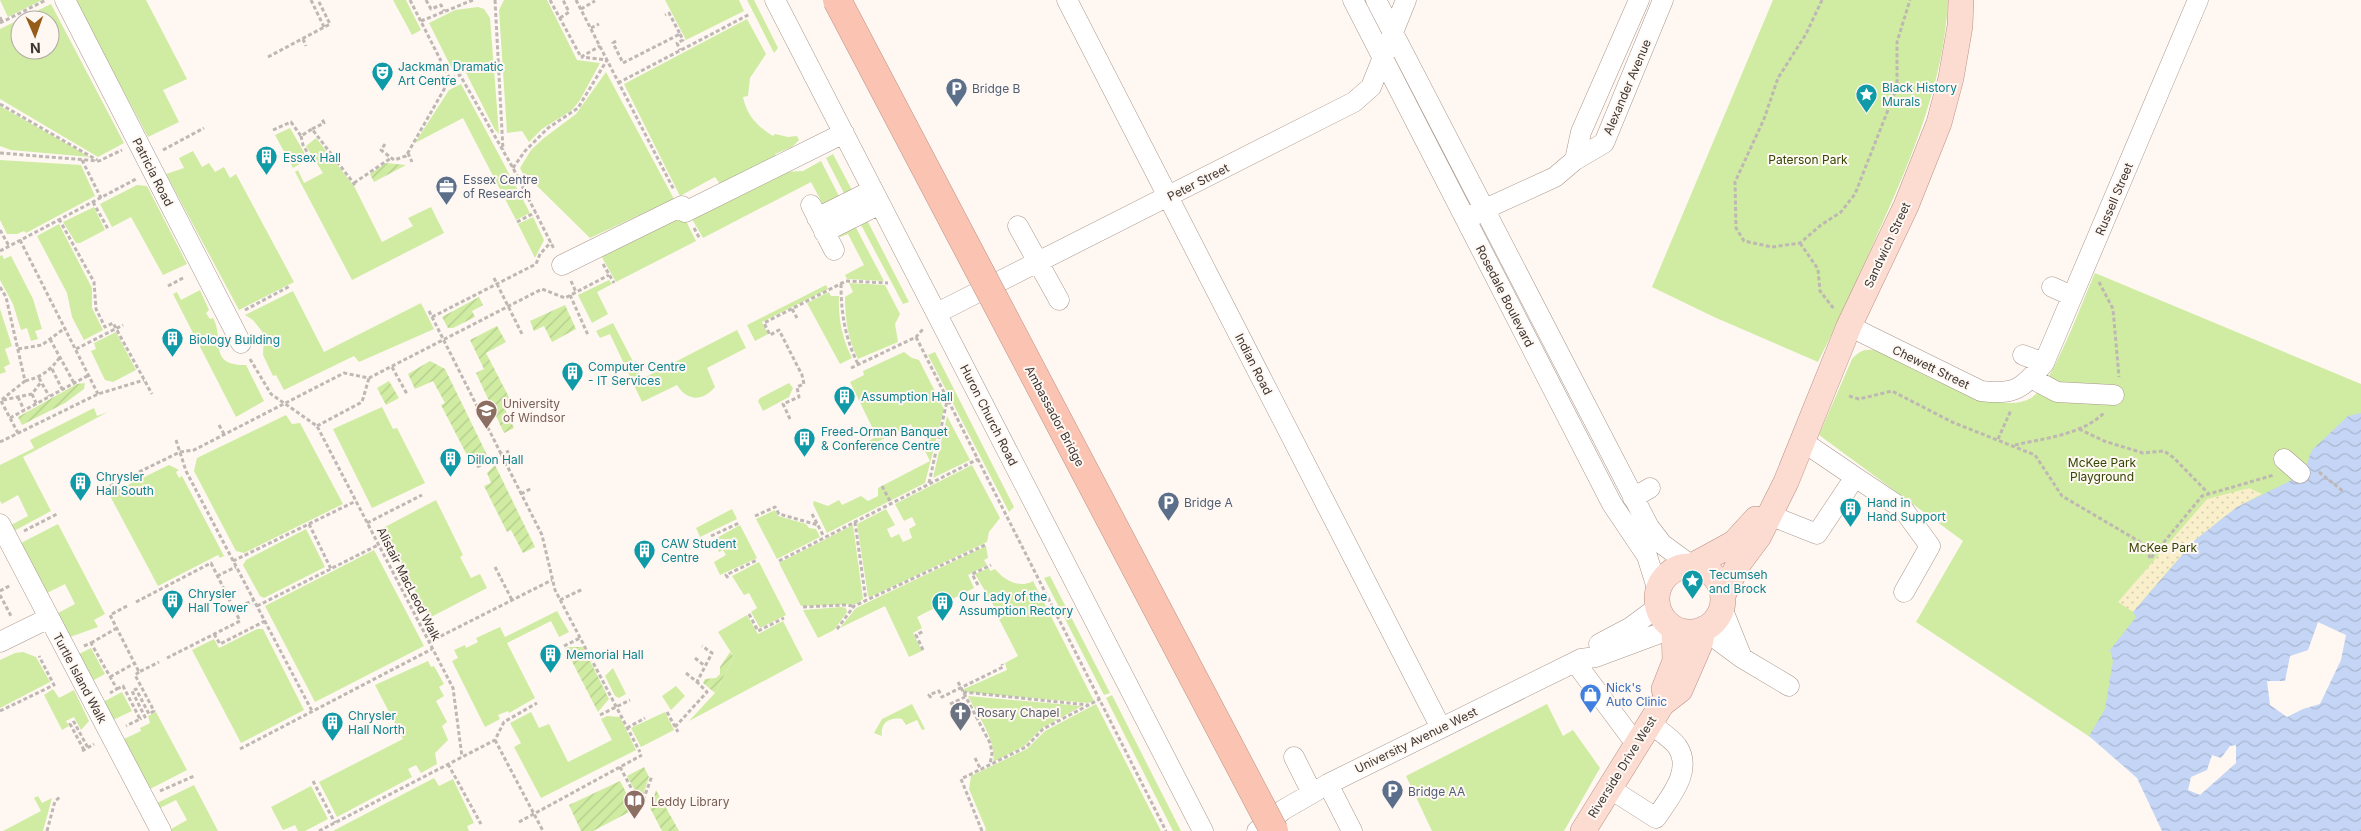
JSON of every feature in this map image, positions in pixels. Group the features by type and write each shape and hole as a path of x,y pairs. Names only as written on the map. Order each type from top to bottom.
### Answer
{"highway":[{"name":"Ambassador Bridge","path":"837,0 1274,831"}],"main road":[{"name":"Sandwich Street","path":"1786,482 1802,441 1842,318 1906,206 1940,123 1951,78 1960,26 1961,0"},
{"path":"1692,566 1734,543 1786,482"},
{"path":"1723,601 1718,580 1713,574 1692,566 1680,567 1670,573 1662,581 1658,599 1662,617 1674,628 1685,632 1704,629 1715,620 1723,601 1732,574 1759,536 1786,482"},
{"name":"Riverside Drive West","path":"1656,714 1675,661 1674,628"},
{"name":"Riverside Drive West","path":"1583,831 1656,714 1680,690 1700,644 1704,629"}],"street":[{"name":"Patricia Road","path":"65,0 241,343"},
{"name":"Huron Church Road","path":"776,0 1203,831"},
{"name":"Indian Road","path":"1067,0 1441,728"},
{"name":"Rosedale Boulevard","path":"1353,0 1465,218 1548,356 1612,441 1642,493 1649,526 1662,544 1692,566"},
{"name":"Rosedale Boulevard","path":"1376,0 1484,210 1612,504 1647,556 1658,599"},
{"name":"Peter Street","path":"937,313 1354,102 1371,87 1406,0"},
{"name":"Alexander Avenue","path":"1575,160 1582,132 1639,0"},
{"name":"Alexander Avenue","path":"1465,218 1555,177 1575,160 1604,143 1663,0"},
{"name":"Russell Street","path":"2026,384 2072,296 2198,0"},
{"path":"562,265 682,206 685,212 844,133"},
{"path":"834,250 817,219 877,197"},
{"path":"1018,226 1059,300"},
{"path":"2052,286 2072,296"},
{"name":"Chewett Street","path":"1842,318 1981,391 2001,393 2026,384"},
{"path":"2023,355 2026,384 2057,392 2114,396"},
{"path":"1802,441 1903,509 1930,546 1904,592"},
{"path":"1769,515 1816,534 1855,477"},
{"name":"Turtle Island Walk","path":"4,531 161,831"},
{"name":"University Avenue West","path":"1578,661 1591,648 1631,627 1658,599"},
{"path":"1723,601 1742,658"},
{"path":"0,642 49,618"},
{"name":"University Avenue West","path":"1257,831 1283,810 1320,789 1578,661 1596,657 1674,628"},
{"path":"1704,629 1742,658 1789,686"},
{"path":"1578,661 1636,744"},
{"path":"1609,788 1660,825 1681,780 1682,761 1677,746 1656,714"},
{"path":"1294,757 1352,831"}],"path":[{"path":"0,17 1,23 46,0"},
{"path":"311,0 327,27"},
{"path":"268,57 330,24 318,0"},
{"path":"410,0 441,61"},
{"path":"426,0 431,9 441,5 444,12"},
{"path":"421,21 473,0"},
{"path":"495,0 504,153"},
{"path":"550,0 581,57"},
{"path":"560,18 569,12 563,0"},
{"path":"576,0 682,206"},
{"path":"1822,0 1806,34 1778,78 1764,119 1735,182 1736,228 1744,241 1772,247 1800,243 1821,225 1841,212 1855,194 1897,87 1897,42 1910,0"},
{"path":"581,9 592,1"},
{"path":"664,15 669,13 683,40 676,43 680,50"},
{"path":"618,82 750,14"},
{"path":"591,28 599,24"},
{"path":"616,41 613,43 623,64 680,34"},
{"path":"303,39 306,46"},
{"path":"581,57 600,46"},
{"path":"581,57 607,60"},
{"path":"514,168 525,151 548,128 578,108 607,60"},
{"path":"445,69 450,79"},
{"path":"385,144 381,150 394,160 406,156 450,79 460,75 514,168 576,292"},
{"path":"0,104 100,161"},
{"path":"301,136 324,123 322,119"},
{"path":"273,130 291,122 301,136 303,145 310,158"},
{"path":"172,146 204,128"},
{"path":"312,130 349,174 355,184 391,158"},
{"path":"0,153 100,161 138,142"},
{"path":"408,153 412,162"},
{"path":"82,160 101,198"},
{"path":"0,250 152,171"},
{"path":"93,202 108,229"},
{"path":"517,222 536,212"},
{"path":"59,220 94,282 96,309 105,327 113,323 152,394"},
{"path":"0,230 9,246"},
{"path":"20,240 98,394"},
{"path":"432,317 536,264 540,254 551,242"},
{"path":"1800,243 1818,269 1820,291 1842,318"},
{"path":"104,489 180,452 194,450 344,374 368,378 542,289 565,298 610,275"},
{"path":"494,278 523,336"},
{"path":"806,389 802,375 779,330 770,335 764,323 846,281 888,283"},
{"path":"2014,446 2079,429 2095,422 2114,396 2113,309 2099,282"},
{"path":"841,284 843,322 848,343 858,364"},
{"path":"228,319 290,286"},
{"path":"0,287 6,297 25,381"},
{"path":"570,295 588,335"},
{"path":"792,309 797,318"},
{"path":"430,311 500,455 542,535 552,580 560,600 641,754 519,822"},
{"path":"76,349 123,325"},
{"path":"18,349 42,345 65,328"},
{"path":"851,368 916,337 1166,831"},
{"path":"50,339 74,383"},
{"path":"241,343 271,394 317,426 362,402 368,378"},
{"path":"0,400 25,381 39,378 52,369 60,357"},
{"path":"392,366 407,394"},
{"path":"52,369 62,389"},
{"path":"10,418 89,375"},
{"path":"39,378 49,396"},
{"path":"0,442 98,394 144,380"},
{"path":"0,400 32,394 41,382"},
{"path":"790,419 783,404 799,397 797,387 804,384"},
{"path":"1998,439 2026,384"},
{"path":"1849,396 1859,399 1892,391 1952,422 2035,455 2062,496 2147,546 2150,559 2202,496 2273,477 2290,464"},
{"path":"32,394 36,403"},
{"path":"18,397 24,410"},
{"path":"0,400 18,434"},
{"path":"929,484 948,401"},
{"path":"219,425 224,434"},
{"name":"Alistair MacLeod Walk","path":"317,426 453,688 462,757"},
{"path":"2079,429 2104,441 2143,453 2164,451 2174,458 2209,494"},
{"path":"176,440 186,471 312,711"},
{"path":"477,467 509,451"},
{"path":"779,561 978,459"},
{"path":"882,486 891,503"},
{"path":"521,494 532,488"},
{"path":"367,523 422,495"},
{"path":"233,561 356,501"},
{"path":"755,516 775,506 779,514 818,526"},
{"path":"4,531 57,514"},
{"path":"812,514 824,537"},
{"path":"855,522 866,601"},
{"path":"711,536 739,523"},
{"path":"309,524 331,568"},
{"path":"257,606 378,544"},
{"path":"803,608 854,606 985,545"},
{"path":"728,578 726,576 757,560"},
{"path":"136,602 211,563 240,621 166,658"},
{"path":"978,585 972,574 990,565"},
{"path":"217,576 236,566"},
{"path":"495,567 512,600"},
{"path":"429,642 552,580"},
{"path":"560,600 583,589"},
{"path":"0,595 15,623"},
{"path":"234,609 254,600"},
{"path":"127,606 110,615 139,672"},
{"path":"837,629 854,606"},
{"path":"749,614 758,631 784,618"},
{"path":"214,634 220,644 265,621"},
{"path":"91,642 117,628"},
{"path":"923,650 916,634 924,630"},
{"path":"564,646 580,638"},
{"path":"697,682 712,653 702,646"},
{"path":"240,749 432,649"},
{"path":"0,711 54,685 39,656"},
{"path":"695,658 705,666"},
{"path":"110,734 145,717 132,691 136,689 149,714 154,711 135,674 159,662"},
{"path":"110,677 135,663"},
{"path":"931,698 929,695 939,691 942,696 1003,667 1002,664"},
{"path":"675,727 708,692 686,673"},
{"path":"958,682 990,743 992,753 990,765"},
{"path":"117,689 123,686 140,719"},
{"path":"360,687 362,692"},
{"path":"963,692 1089,705"},
{"path":"950,704 966,697"},
{"path":"982,831 961,779 1026,747 1043,729 1100,699"},
{"path":"600,715 630,700"},
{"path":"319,831 495,740 504,722 537,703"},
{"path":"8,707 10,711"},
{"path":"667,712 678,732"},
{"path":"627,728 645,718"},
{"path":"74,722 88,748 83,751 70,724 74,722"},
{"path":"495,740 543,831"},
{"path":"974,758 981,770"},
{"path":"448,764 481,824"},
{"path":"620,767 641,806 652,776"},
{"path":"144,799 194,776"},
{"path":"313,781 335,823"},
{"path":"46,831 55,801 60,797"}],"green space":[{"path":"0,0 42,0 22,10 10,10 10,16 8,17"},
{"path":"75,0 146,0 187,79 163,90 179,122 148,137"},
{"path":"393,0 406,0 421,30 412,35"},
{"path":"504,0 547,0 577,60 600,63 580,100 572,110 542,129 529,142 522,131 507,133 499,10"},
{"path":"665,0 739,0 744,11 686,40"},
{"path":"747,0 754,0 778,48 774,53"},
{"name":"Paterson Park","path":"1773,0 1948,0 1940,61 1924,120 1890,207 1818,362 1714,317 1652,287"},
{"path":"51,4 54,10 39,10"},
{"path":"478,7 484,9 490,18 499,134 495,130 464,69 454,73 429,23 455,10"},
{"path":"747,19 766,54 750,78 748,96 743,97 747,110 762,128 773,136 775,134 788,137 797,136 799,140 792,147 775,154 777,159 722,187 715,177 680,196 624,84"},
{"path":"60,21 124,143 98,157 0,99 0,29 10,24 10,60 60,60"},
{"path":"606,72 674,199 590,238 533,182 528,184 520,168 531,150 576,114"},
{"path":"461,84 530,213 516,220 463,118 415,143 449,90"},
{"path":"0,106 90,157 11,150 0,146"},
{"path":"290,128 308,159 293,168 275,135"},
{"path":"316,138 354,186 382,242 413,226 408,218 431,207 444,233 352,280 295,172 298,170 304,183 323,173 306,146"},
{"path":"193,151 202,167 209,163 215,172 224,167 230,178 236,174 294,282 239,310 166,174 184,168 179,158"},
{"path":"833,154 853,192 847,199 826,158"},
{"path":"0,160 81,165 95,196 26,233 24,231 17,234 7,234 0,220"},
{"path":"821,161 842,202 826,210 811,182 703,238 692,219 783,172 803,171"},
{"path":"386,163 406,165 374,182 370,174"},
{"path":"137,185 147,186 187,264 163,275 131,217 112,227 100,204"},
{"path":"94,207 105,230 80,243 76,243 63,222"},
{"path":"682,213 696,241 616,282 600,254"},
{"path":"533,217 544,240 535,258 518,224"},
{"path":"859,221 868,222 909,302 903,304"},
{"path":"59,224 92,288 92,308 103,330 84,340 72,317 67,293 37,236"},
{"path":"854,224 884,281 847,279 845,275 864,265 848,234 840,237 837,233"},
{"path":"2,255 4,259 11,256 33,299 42,329 35,331 38,339 31,341 27,328 21,330 13,304 0,280 0,256"},
{"name":"McKee Park","path":"2095,273 2361,384 2361,655 2193,805 1916,622 1963,541 1819,435 1852,359 1867,350 1878,351 1931,378 1976,397 1997,402 2016,403 2031,398 2040,390 2058,360"},
{"path":"609,280 612,284 597,292 608,314 592,323 578,295"},
{"path":"849,283 885,285 900,314 895,324 898,342 858,359 849,336 846,321 845,297 853,292"},
{"path":"826,285 828,289 762,322 768,334 755,341 747,325"},
{"path":"200,290 209,310 206,313 210,319 213,318 216,326 219,350 222,356 226,361 234,364 246,365 264,401 236,417 173,294 177,292 181,300"},
{"path":"293,291 324,352 421,303 434,329 359,362 354,356 284,390 276,375 273,376 263,355 264,334 253,320 245,315"},
{"path":"829,292 831,296 839,296 841,328 852,358 840,364 807,303"},
{"path":"479,297 483,305 472,311 475,317 453,328 448,328 442,317"},
{"path":"565,305 576,329 552,342 544,326 534,331 530,321"},
{"path":"0,309 12,346 5,349 10,364 4,367 6,372 0,374"},
{"path":"613,323 642,379 737,330 746,348 707,368 715,387 705,395 695,398 690,397 677,385 642,402 610,334 600,338 596,331"},
{"path":"497,326 506,342 486,353 511,401 503,405 514,428 504,433 476,373 484,369 470,340"},
{"path":"116,332 136,370 113,382 105,380 91,351 96,349 94,343"},
{"path":"904,352 912,358 919,360 944,409 925,483 827,533 813,504 814,501 828,506 839,500 842,505 861,496 868,501 878,496 878,488 930,461 925,451 930,448 921,430 915,433 911,424 870,446 867,442 874,438 869,429 872,427 850,382 864,375 863,371"},
{"path":"935,352 1014,507 1009,512 928,355"},
{"path":"430,361 445,369 487,455 471,463 441,405 445,403 433,381 415,389 408,374"},
{"path":"389,381 399,398 386,405 377,388"},
{"path":"85,383 84,389 65,403 22,425 18,417 77,384"},
{"path":"789,383 793,388 789,397 763,411 758,401 760,398"},
{"path":"382,407 393,429 397,428 425,483 372,508 333,429"},
{"path":"94,408 97,416 108,412 23,457 51,511 14,531 11,525 28,516 18,495 2,504 0,501 0,465 34,448 30,440"},
{"path":"286,415 292,424 300,423 343,504 244,553 236,551 194,471 197,458"},
{"path":"947,416 970,460 933,478"},
{"path":"169,465 179,470 176,472 179,478 182,476 224,556 220,558 218,555 158,586 109,494"},
{"path":"495,465 535,547 523,553 511,530 507,532 484,486 491,483 487,473"},
{"path":"972,465 1000,518 989,532 987,542 870,597 868,596 857,524 886,509 895,525 887,529 891,538 899,534 903,542 912,538 909,529 916,525 912,517 904,521 895,504"},
{"path":"436,500 463,555 460,557 471,578 480,574 487,588 429,618 383,528"},
{"path":"732,509 737,519 700,537 696,528"},
{"path":"775,510 778,516 816,529 820,537 777,559 756,519"},
{"path":"58,524 105,614 94,620 98,627 70,637 58,613 75,604 65,584 47,593 21,543"},
{"path":"740,525 757,558 720,575 714,562 726,555 723,550 719,552 713,540"},
{"path":"853,525 863,599 856,604 801,606 779,563"},
{"path":"306,529 325,567 264,598 260,596 243,565 246,560"},
{"path":"986,546 988,558 984,560 987,565 968,575 974,588 917,617 922,628 913,633 922,651 909,657 885,606 840,628 856,608"},
{"path":"374,550 424,646 315,702 265,606"},
{"path":"759,562 786,615 760,628 751,612 757,608 749,593 744,595 732,576"},
{"path":"989,568 990,571 995,569 1007,580 1017,584 1033,581 1094,701 1088,703 965,692 964,689 1007,670 1005,663 1018,656 999,619 1002,617 997,607 995,608 975,574"},
{"path":"1050,576 1110,693 1104,695 1044,578"},
{"path":"846,608 847,612 834,630 818,638 803,610"},
{"path":"557,611 569,632 559,637 551,621 507,643 535,698 509,713 508,711 498,715 500,719 485,727 452,661 458,658 454,650 465,645 466,648 478,642 476,638 500,627 505,637"},
{"path":"747,615 758,634 783,621 803,660 689,721 715,693 734,657 718,632"},
{"path":"257,629 263,629 304,710 241,743 192,650 214,639 219,648"},
{"path":"583,647 609,699 598,712 565,648"},
{"path":"91,648 105,674 92,681 79,654"},
{"path":"23,652 36,657 50,682 0,708 0,660 15,653"},
{"path":"730,652 734,657 715,693 703,683 705,679 716,678 720,674 720,667"},
{"path":"428,661 431,667 434,666 444,684 439,687 444,696 436,701 447,722 442,726 448,740 435,753 437,764 421,773 416,765 408,769 412,777 337,817 319,782 403,739 375,685"},
{"path":"613,668 626,694 619,698 615,696 605,676"},
{"path":"676,686 685,696 671,710 662,696"},
{"path":"53,689 59,698 74,690 89,721 81,730 74,717 66,721 69,726 62,730 44,695"},
{"path":"122,692 132,711 113,720 103,702"},
{"path":"1112,695 1181,831 1173,831 1106,698"},
{"path":"968,696 1082,706 1042,728 1024,746 993,762 992,745 989,736"},
{"path":"912,704 925,729 922,730 917,720 906,725 902,719 893,719 884,724 882,736 874,733 882,719"},
{"path":"1096,704 1161,831 985,831 986,829 969,789 971,776 1027,749 1045,731"},
{"path":"1547,704 1563,736 1573,730 1600,768 1564,831 1432,831 1406,776"},
{"path":"156,712 187,770 150,789 124,739 141,731 140,728 150,723 148,716"},
{"path":"531,712 539,728 549,724 568,762 612,740 601,719 607,716 620,717 636,750 541,798 514,747 521,743 510,723"},
{"path":"665,712 674,730 641,747 631,728"},
{"path":"644,767 649,777 641,801 627,776"},
{"path":"434,778 439,786 453,779 474,823 467,826 469,831 333,831"},
{"path":"620,781 635,809 593,831 581,831 569,805"},
{"path":"194,785 218,831 172,831 171,829 187,820 176,800 160,808 157,803"},
{"path":"311,786 328,819 305,831 298,831 295,825 283,830 271,807"},
{"path":"656,790 679,831 662,831 650,808"},
{"path":"38,796 42,803 52,798 43,831 3,831 41,811 34,798"}],"sand":[{"path":"2249,488 2262,494 2224,517 2207,531 2176,562 2133,612 2118,602 2207,499"}],"water":[{"path":"2361,413 2361,831 2162,831 2137,778 2089,736 2105,709 2113,661 2110,650 2136,617 2133,612 2195,540 2237,507 2292,480 2305,468 2312,450 2348,416"}],"pier":[{"path":"2318,622 2346,635 2341,660 2320,704 2303,709 2287,717 2270,705 2267,681 2285,681 2290,656 2308,650"},
{"path":"2236,745 2236,763 2200,795 2188,790 2191,777 2207,770 2212,755 2221,758 2230,746"}],"place":[{"name":"Jackman Dramatic Art Centre","path":"382,92"},
{"name":"Bridge B","path":"956,107"},
{"name":"Black History Murals","path":"1866,113"},
{"name":"Essex Hall","path":"267,176"},
{"name":"Essex Centre of Research","path":"447,205"},
{"name":"Biology Building","path":"173,358"},
{"name":"Computer Centre - IT Services","path":"572,392"},
{"name":"Assumption Hall","path":"845,415"},
{"name":"University of Windsor","path":"487,429"},
{"name":"Freed-Orman Banquet & Conference Centre","path":"805,457"},
{"name":"Dillon Hall","path":"451,478"},
{"name":"Chrysler Hall South","path":"80,502"},
{"name":"Bridge A","path":"1168,521"},
{"name":"Hand in Hand Support","path":"1851,528"},
{"name":"CAW Student Centre","path":"645,569"},
{"name":"Tecumseh and Brock","path":"1693,600"},
{"name":"Chrysler Hall Tower","path":"172,619"},
{"name":"Our Lady of the Assumption Rectory","path":"943,622"},
{"name":"Memorial Hall","path":"550,673"},
{"name":"Nick's Auto Clinic","path":"1590,713"},
{"name":"Rosary Chapel","path":"961,731"},
{"name":"Chrysler Hall North","path":"332,741"},
{"name":"Bridge AA","path":"1392,810"},
{"name":"Leddy Library","path":"635,820"}],"park label":[{"name":"McKee Park Playground","path":"2102,469"}]}
